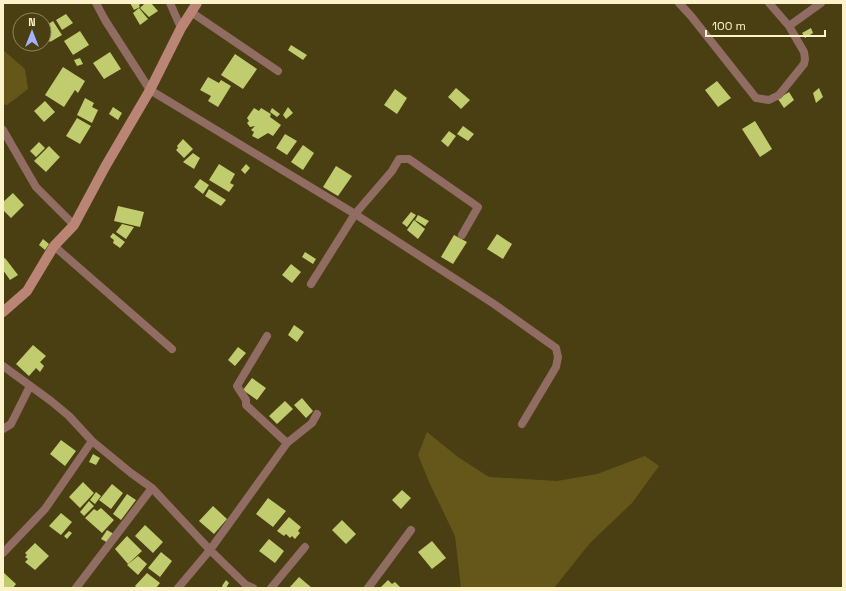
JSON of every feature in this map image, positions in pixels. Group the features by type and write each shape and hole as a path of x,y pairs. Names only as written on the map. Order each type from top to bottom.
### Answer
{"street":[{"path":"96,3 105,20 150,90 355,214 494,304 556,348 558,357 556,368 522,424"},
{"path":"170,3 181,28"},
{"path":"3,312 27,291 54,246 74,224 150,90 181,28 197,3"},
{"path":"679,3 756,98 769,100 779,96 804,64 805,59 804,52 790,26 769,3"},
{"path":"790,26 821,3"},
{"path":"190,12 278,71"},
{"path":"3,130 36,187 74,224"},
{"path":"311,284 355,214 392,171 399,159 409,159 478,207 462,235"},
{"path":"54,246 172,349"},
{"path":"267,336 237,386 246,400 246,405 287,443"},
{"path":"3,366 51,401 69,416 92,441 152,488 210,550 246,585 253,588"},
{"path":"3,429 11,424 30,386"},
{"path":"178,588 210,550 287,443 312,423 317,414"},
{"path":"3,553 46,509 92,441"},
{"path":"76,588 152,488"},
{"path":"368,588 411,530"},
{"path":"271,588 305,547"}],"shaded area":[{"path":"3,50 25,69 28,89 7,105 3,104"},
{"path":"427,432 458,457 489,477 557,481 597,474 645,456 659,466 632,503 590,543 554,588 461,588 455,536 418,455"}],"building":[{"path":"130,3 142,3 139,5 140,7 134,10"},
{"path":"145,3 151,3 158,11 149,17 140,8"},
{"path":"139,8 148,19 140,25 133,13"},
{"path":"66,14 73,23 62,30 56,20"},
{"path":"53,21 62,35 52,41"},
{"path":"811,28 813,33 805,38 802,33"},
{"path":"80,31 89,45 73,55 64,41"},
{"path":"291,45 307,55 303,60 288,50"},
{"path":"110,52 121,69 104,79 93,63"},
{"path":"235,54 257,69 243,89 221,75"},
{"path":"80,58 83,64 77,66 74,60"},
{"path":"63,67 85,81 78,93 75,90 64,107 45,95"},
{"path":"208,77 219,83 221,80 231,86 218,107 208,101 211,96 200,90"},
{"path":"717,81 731,98 718,107 705,90"},
{"path":"456,88 470,100 461,109 448,97"},
{"path":"819,88 823,97 816,103 813,93"},
{"path":"395,89 407,98 397,114 384,105"},
{"path":"789,92 794,100 784,108 778,99"},
{"path":"85,98 94,103 92,107 98,110 92,123 77,115"},
{"path":"45,101 55,112 44,122 34,111"},
{"path":"113,107 122,113 118,120 109,114"},
{"path":"288,107 293,113 286,119 283,115"},
{"path":"254,108 259,111 261,108 271,114 270,117 281,125 273,136 268,133 258,139 252,136 254,132 251,130 255,126 250,127 247,123 249,121 247,118"},
{"path":"272,108 280,114 277,117 270,112"},
{"path":"77,118 91,126 80,144 66,136"},
{"path":"755,121 772,149 760,157 742,129"},
{"path":"463,126 474,134 468,141 457,134"},
{"path":"449,131 456,136 448,147 441,141"},
{"path":"285,134 297,141 287,155 276,148"},
{"path":"183,139 193,149 184,158 176,150 178,148 177,146"},
{"path":"39,142 45,148 36,157 30,151"},
{"path":"303,145 314,153 303,170 291,162"},
{"path":"49,146 60,157 46,172 34,161"},
{"path":"193,153 200,158 194,169 183,162"},
{"path":"219,164 235,174 230,183 234,185 229,192 209,180"},
{"path":"246,164 250,168 245,174 241,170"},
{"path":"336,166 352,176 338,196 323,187"},
{"path":"200,179 209,185 203,194 194,187"},
{"path":"209,189 226,200 221,206 205,196"},
{"path":"13,193 24,205 11,218 3,210 3,202"},
{"path":"118,206 144,212 140,227 114,221"},
{"path":"411,212 416,215 407,227 402,223"},
{"path":"418,215 429,221 425,226 415,220"},
{"path":"414,220 425,229 418,239 407,230"},
{"path":"122,224 134,227 126,239 116,232"},
{"path":"113,233 125,242 120,248 113,243 114,240 110,237"},
{"path":"497,234 512,244 503,259 487,249"},
{"path":"454,235 467,242 453,264 441,257"},
{"path":"43,239 49,244 45,250 39,245"},
{"path":"305,252 316,259 313,264 302,257"},
{"path":"5,258 18,275 10,280 3,270 3,259"},
{"path":"291,264 301,272 292,283 282,275"},
{"path":"294,325 304,332 297,342 288,335"},
{"path":"33,345 46,356 40,362 44,366 40,372 36,368 29,376 16,364"},
{"path":"238,347 246,353 235,366 228,360"},
{"path":"252,378 266,388 257,400 243,390"},
{"path":"302,398 313,411 306,418 294,405"},
{"path":"285,401 293,409 277,424 269,416"},
{"path":"61,440 76,451 65,466 50,454"},
{"path":"93,454 100,458 96,465 89,462"},
{"path":"83,482 94,493 80,508 69,497"},
{"path":"112,484 123,493 111,509 99,500"},
{"path":"402,490 411,498 401,509 392,500"},
{"path":"96,492 101,496 95,504 90,500"},
{"path":"127,494 136,500 121,520 113,514"},
{"path":"268,498 286,511 273,527 256,514"},
{"path":"89,501 94,506 84,516 80,512"},
{"path":"213,506 227,519 214,534 199,521"},
{"path":"101,508 114,520 102,533 85,518 94,509 97,511"},
{"path":"61,513 72,522 61,535 49,526"},
{"path":"289,517 301,527 298,531 300,533 295,539 292,536 290,538 286,534 284,536 277,531"},
{"path":"342,520 356,534 346,544 332,530"},
{"path":"145,525 163,542 153,553 135,536"},
{"path":"107,530 114,534 108,543 101,539"},
{"path":"69,531 72,533 67,539 64,536"},
{"path":"127,536 142,551 128,564 115,549"},
{"path":"269,539 284,551 275,563 259,551"},
{"path":"432,541 446,558 432,569 418,552"},
{"path":"35,543 49,556 35,570 25,562 28,559 25,557 27,555 25,553"},
{"path":"161,552 172,561 160,577 148,568"},
{"path":"138,556 147,564 138,575 127,565"},
{"path":"4,573 16,584 13,588 3,588"},
{"path":"147,573 160,583 156,588 137,588 135,586"},
{"path":"299,577 312,588 289,588"},
{"path":"226,580 229,583 226,588 223,588 222,586"},
{"path":"388,580 392,584 395,582 401,588 380,588"}]}
